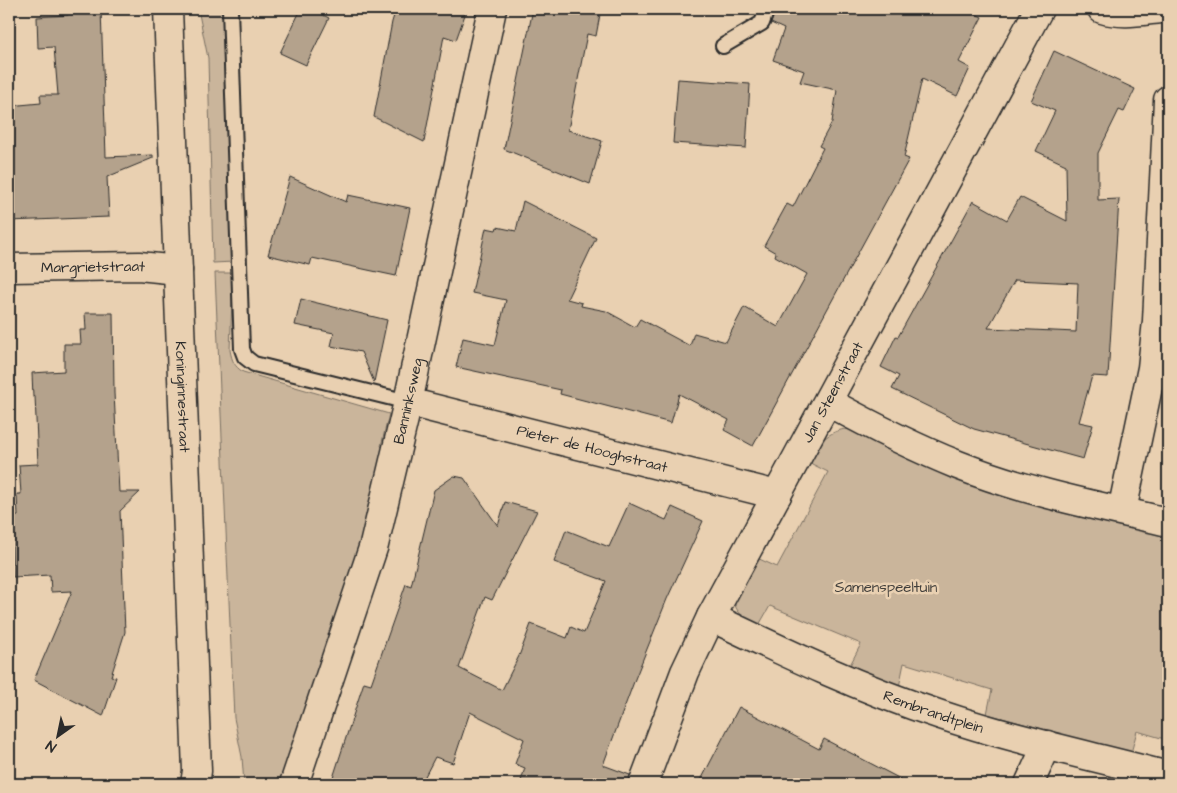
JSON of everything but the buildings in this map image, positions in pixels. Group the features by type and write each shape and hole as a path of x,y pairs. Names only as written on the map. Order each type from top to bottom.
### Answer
{"street":[{"name":"Koninginnestraat","path":"168,9 197,772 195,784"},
{"name":"Banninksweg","path":"294,784 374,546 408,402 492,9"},
{"name":"Jan Steenstraat","path":"643,784 685,672 711,617 1039,9"},
{"path":"1102,9 1112,12 1126,12 1162,9"},
{"path":"1122,511 1162,320 1168,100"},
{"name":"Margrietstraat","path":"9,268 139,266 178,270"},
{"name":"Pieter de Hooghstraat","path":"408,402 777,495"},
{"path":"828,402 892,436 959,465 1032,490 1168,522"},
{"name":"Rembrandtplein","path":"711,617 853,683 941,715 1168,776"},
{"path":"1029,784 1047,745"}],"lane":[{"path":"230,9 242,349 245,358 254,364 408,402"},
{"path":"723,46 762,23 767,9"}],"green space":[{"path":"198,9 224,9 234,262 213,263 208,58"},
{"path":"215,273 233,273 230,350 237,368 243,372 389,414 381,446 384,449 364,532 281,784 244,784 242,757 234,718"},
{"name":"Samenspeeltuin","path":"845,429 854,430 1168,535 1168,740 1137,731 1131,753 987,714 992,690 904,663 899,687 849,667 861,644 770,606 759,625 742,615 735,605 735,600 747,574 757,558 777,567 828,472 808,462 822,441 832,433"}]}
